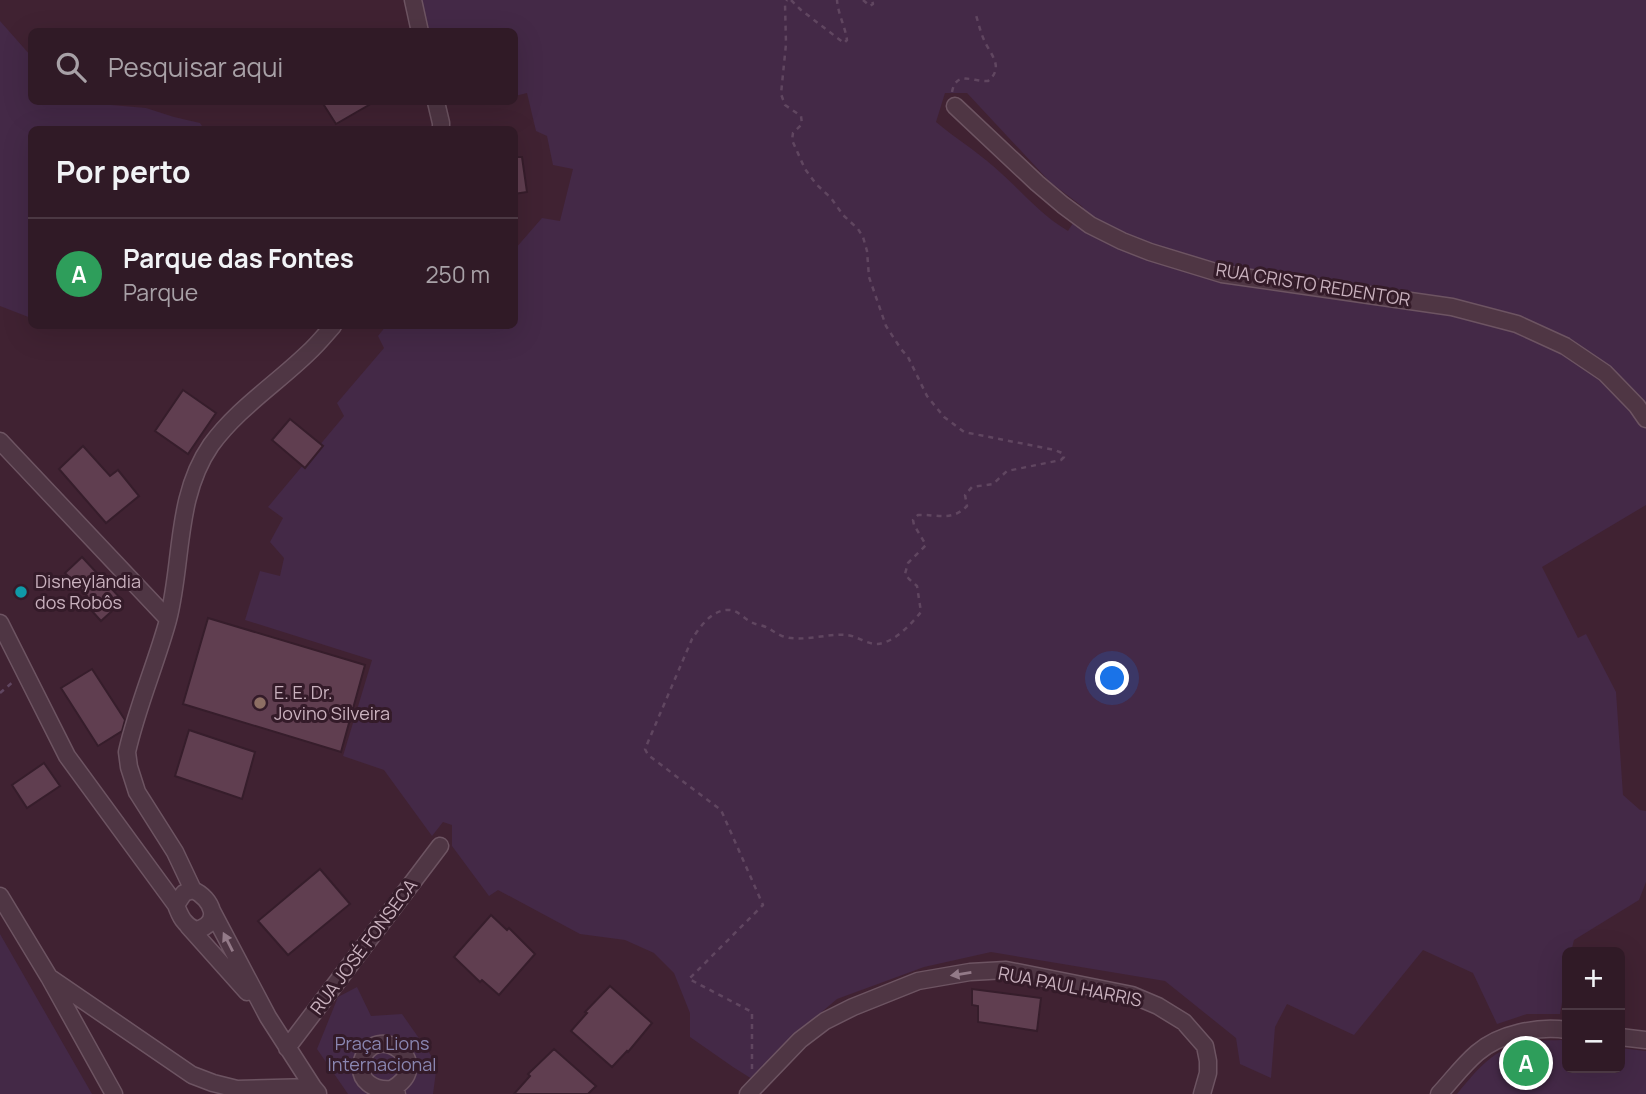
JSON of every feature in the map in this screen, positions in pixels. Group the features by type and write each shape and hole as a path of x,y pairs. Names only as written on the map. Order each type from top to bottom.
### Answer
{"street":[{"path":"413,0 419,28"},
{"path":"437,105 441,126"},
{"name":"RUA CRISTO REDENTOR","path":"955,106 1063,205 1090,225 1122,241 1150,253 1222,274 1452,307 1517,324 1565,346 1605,373 1646,419"},
{"path":"316,1091 268,1017 212,911 201,894 192,890 175,852 136,792 127,752 168,619 175,587 184,513 199,467 211,445 239,413 309,352 330,329"},
{"path":"0,441 168,619"},
{"path":"0,623 67,756 176,905 178,913 188,926 268,1017"},
{"name":"RUA JOSÉ FONSECA","path":"287,1048 440,846"},
{"path":"176,905 184,893 192,890"},
{"path":"0,896 114,1094"},
{"path":"188,926 196,930 207,925 212,920 212,911"},
{"name":"RUA PAUL HARRIS","path":"750,1092 800,1040 825,1021 853,1007 918,981 970,972 1006,970 1132,995 1158,1006 1184,1022 1205,1046 1208,1073 1202,1094"},
{"path":"48,977 192,1075 237,1089 316,1091"},
{"path":"1440,1094 1477,1053 1489,1045 1520,1032 1562,1030"},
{"path":"1625,1038 1646,1040"}],"path":[{"path":"750,1092 752,1012 689,979 763,905 721,810 648,755 646,749 692,639 701,625 713,615 727,609 792,639 848,635 877,644 888,640 906,628 921,612 917,586 905,574 908,563 926,545 913,520 918,515 957,515 967,506 965,495 972,487 993,484 1007,471 1061,460 1064,457 1055,450 964,432 944,416 927,396 914,367 886,326 869,277 863,237 805,169 792,140 793,133 802,124 801,116 785,105 781,94 786,44 785,3 789,0 844,43 847,40 846,33 837,0"},
{"path":"863,0 870,6 873,4 872,0"},
{"path":"955,106 952,93 954,83 966,78 988,81 995,73 994,58 984,40 975,12"}],"green space":[{"path":"422,0 1646,0 1646,505 1542,567 1578,638 1586,634 1616,692 1623,795 1640,810 1646,811 1646,882 1639,900 1574,940 1572,947 1562,947 1560,1014 1527,1014 1497,1024 1473,973 1423,950 1354,1035 1287,1004 1275,1027 1271,1078 1240,1064 1236,1038 1165,981 991,952 924,967 837,999 797,1033 752,1079 690,1037 690,1013 674,973 654,953 625,940 580,934 498,890 489,896 452,846 452,825 443,822 432,836 384,770 343,756 372,660 245,620 260,571 280,576 284,558 270,542 283,518 268,507 344,416 337,403 384,348 378,336 384,329 518,329 518,246 542,218 560,221 573,169 553,165 547,136 536,131 527,93 518,95 518,28 427,28","holes":["945,93 967,93 1050,182 1083,207 1068,231 1038,209 986,160 936,122"]},
{"path":"0,21 28,53 28,105 112,105 146,108 200,123 202,126 28,126 28,317 0,306"},
{"path":"0,934 92,1094 0,1094"},
{"name":"Praça Lions Internacional","path":"357,987 371,1016 402,1014 437,1064 433,1094 348,1094 317,1049 338,997"},
{"path":"1562,1040 1562,1073 1625,1073 1625,1049 1646,1051 1646,1094 1457,1094 1480,1068 1501,1051 1542,1041"}],"building":[{"path":"324,105 369,105 336,124"},
{"path":"518,157 522,157 527,192 518,193"},
{"path":"183,390 216,413 188,454 155,431"},
{"path":"290,419 323,446 305,468 272,440"},
{"path":"83,446 110,476 118,470 139,496 106,523 59,469"},
{"path":"82,557 123,601 101,621 82,600 87,596 65,573"},
{"path":"208,618 365,665 341,752 183,704"},
{"path":"92,669 125,720 122,731 98,746 61,688"},
{"path":"189,730 255,752 242,799 175,776"},
{"path":"44,763 60,786 27,808 12,785"},
{"path":"320,869 350,904 288,955 258,921"},
{"path":"491,915 507,930 509,928 535,954 499,995 482,980 480,982 454,957"},
{"path":"610,986 652,1023 612,1067 571,1031"},
{"path":"972,989 1041,998 1037,1031 978,1022 978,1006 972,1005"},
{"path":"554,1049 596,1086 588,1094 514,1094 530,1076 528,1074"}],"place":[{"name":"Disneylãndia dos Robôs","path":"21,592"},
{"name":"E. E. Dr. Jovino Silveira","path":"260,703"},
{"name":"Parque das Fontes","path":"1526,1063"}]}
